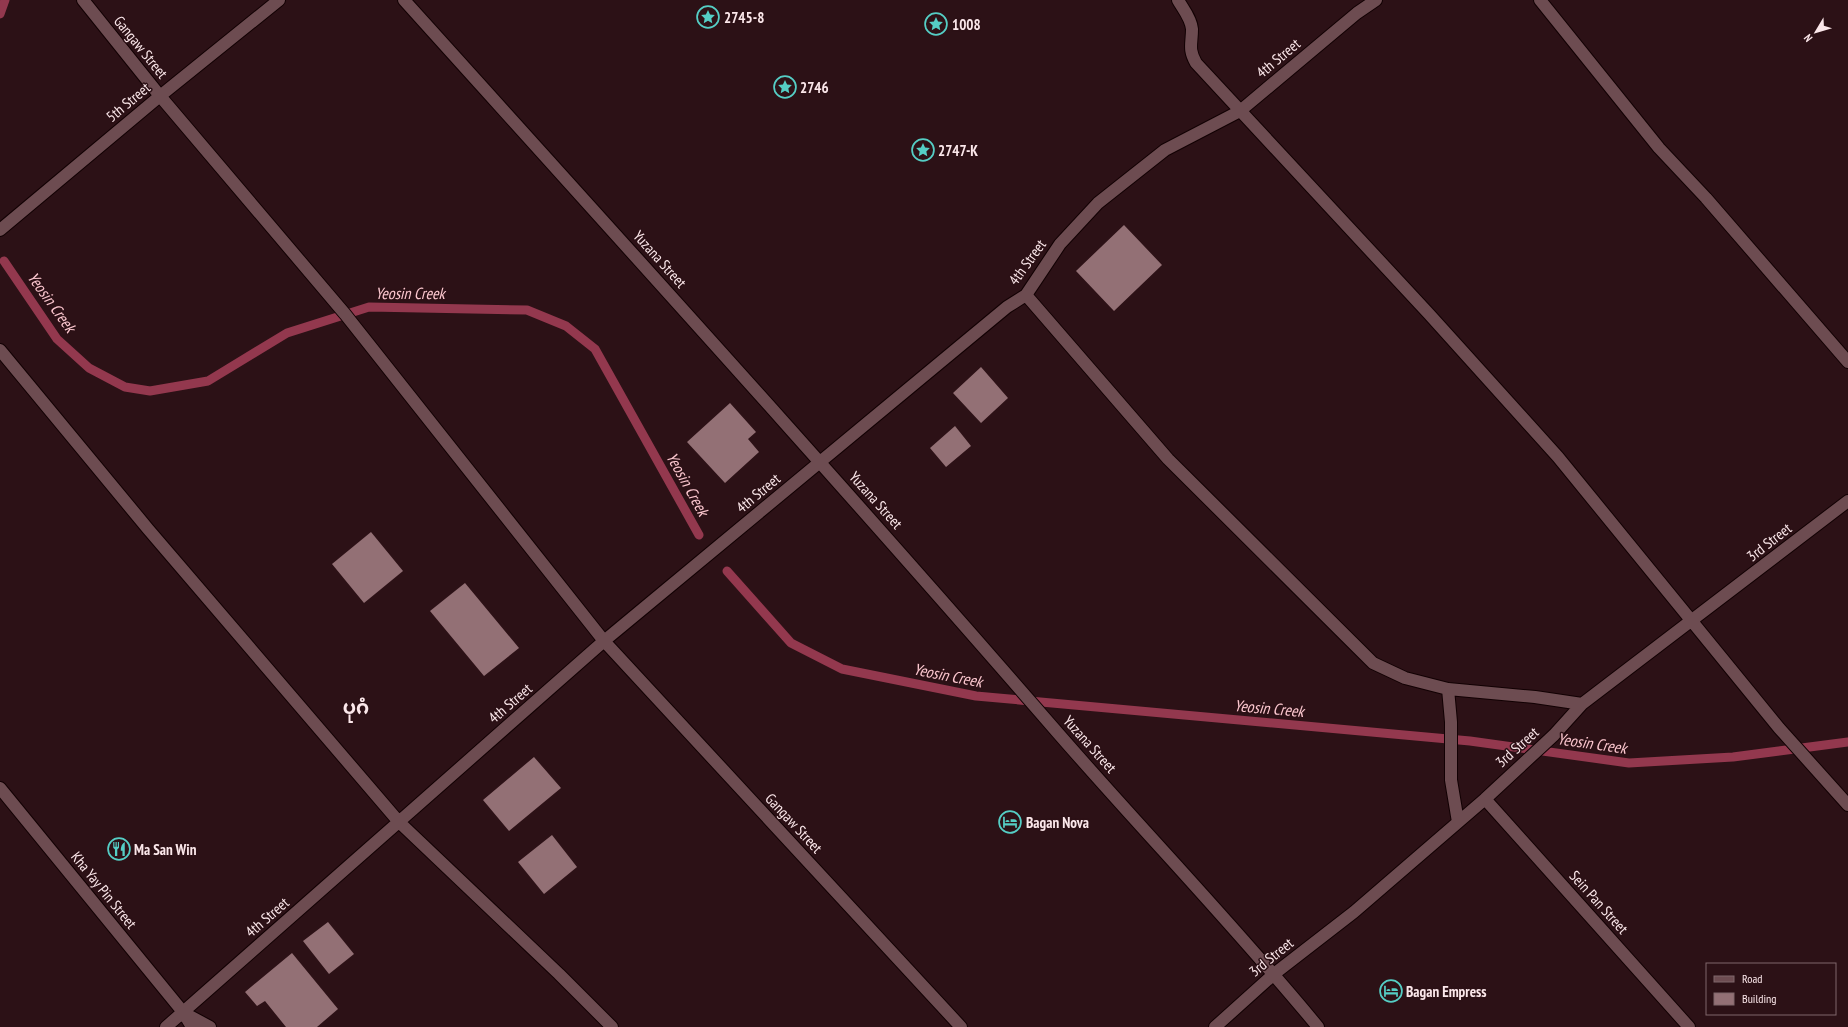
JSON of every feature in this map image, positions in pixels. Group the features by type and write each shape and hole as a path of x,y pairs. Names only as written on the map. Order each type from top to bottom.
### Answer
{"street":[{"name":"Gangaw Street","path":"83,0 160,96 345,314 604,641 961,1027"},
{"name":"5th Street","path":"0,230 160,96 279,0"},
{"name":"Yuzana Street","path":"404,0 821,462 1007,672 1058,732 1274,974 1318,1027"},
{"path":"1178,0 1190,21 1192,28 1190,48 1192,56 1240,111 1429,314 1558,457 1779,728 1848,805"},
{"name":"4th Street","path":"166,1027 604,641 1007,307 1026,295 1060,244 1098,203 1164,150 1240,111 1358,13 1376,0"},
{"path":"1540,0 1659,148 1706,198 1848,362"},
{"path":"1026,295 1168,460 1373,662 1405,678 1448,689 1535,696 1582,704"},
{"path":"0,350 148,529 399,822 559,974 612,1027"},
{"name":"3rd Street","path":"1216,1027 1274,974 1354,912 1485,799 1509,775 1554,735 1582,704 1693,621 1848,501"},
{"path":"1448,689 1451,722 1451,780 1458,822"},
{"name":"Kha Yay Pin Street","path":"0,788 183,1012 192,1027"},
{"name":"Sein Pan Street","path":"1485,799 1689,1027"},
{"name":"Kha Yay Pin Street","path":"183,1012 210,1027"}],"building":[{"path":"1124,225 1162,265 1114,311 1076,271"},
{"path":"981,367 1008,398 981,423 953,393"},
{"path":"730,403 756,432 748,439 759,452 725,483 687,442"},
{"path":"955,426 971,446 946,467 930,448"},
{"path":"371,532 403,571 364,603 332,564"},
{"path":"465,583 519,648 484,676 430,611"},
{"path":"534,757 561,788 509,831 483,800"},
{"path":"552,835 577,867 544,894 518,862"},
{"path":"328,922 354,954 329,974 303,941"},
{"path":"292,953 338,1009 317,1027 286,1027 265,1001 257,1006 245,992"}],"waterway":[{"name":"Yeosin Creek","path":"0,14 5,0"},
{"name":"Yeosin Creek","path":"4,261 57,339 89,368 125,387 150,391 208,381 287,333 369,307 527,310 566,326 595,349 699,535"},
{"name":"Yeosin Creek","path":"727,571 791,643 842,669 976,696 1470,741 1629,763 1733,757 1848,742"}],"place":[{"name":"2745-8","path":"708,17"},
{"name":"1008","path":"936,24"},
{"name":"2746","path":"785,87"},
{"name":"2747-K","path":"923,150"},
{"name":"Bagan Nova","path":"1010,822"},
{"name":"Ma San Win","path":"119,849"},
{"name":"Bagan Empress","path":"1391,991"}],"district":[{"name":"ပုဂံ","path":"356,707"}]}
